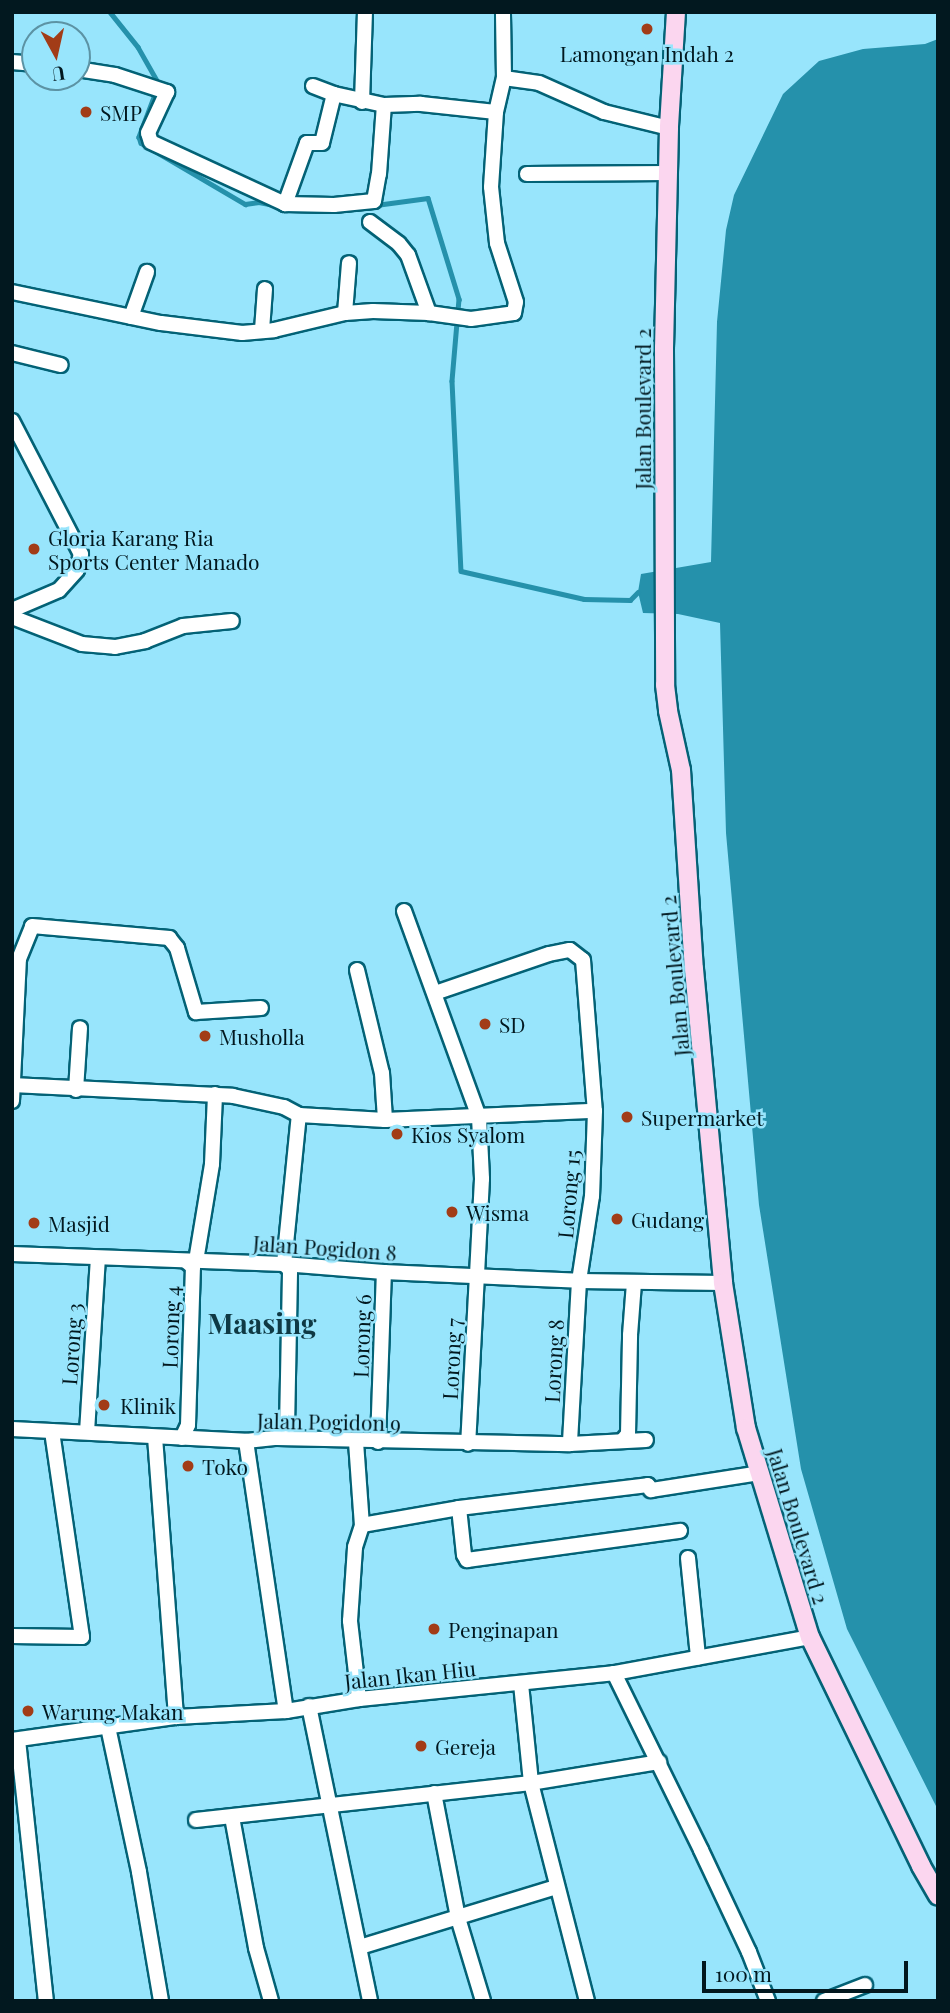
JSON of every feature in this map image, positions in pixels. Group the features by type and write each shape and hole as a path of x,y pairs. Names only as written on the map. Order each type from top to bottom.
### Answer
{"main road":[{"name":"Jalan Boulevard 2","path":"676,12 669,128 664,348 665,685 681,770 694,969 723,1283 746,1428 810,1637 938,1895"}],"street":[{"path":"362,102 365,12"},
{"path":"12,292 131,317 242,333 345,313 436,315 471,319 514,313 517,308 494,227 491,187 496,112 504,78 503,12"},
{"path":"91,72 146,84 167,92 148,133 151,142 285,204 334,205 374,201 379,174 384,105"},
{"path":"504,78 539,83 604,112 669,128"},
{"path":"313,86 362,102 384,105 421,104 496,112"},
{"path":"285,204 307,143 322,143 334,94"},
{"path":"527,174 668,173"},
{"path":"370,222 399,244 408,255 436,315"},
{"path":"345,313 349,263"},
{"path":"131,317 147,272"},
{"path":"262,330 265,289"},
{"path":"12,353 61,365"},
{"path":"12,421 72,532 81,554 77,570 59,590 12,610"},
{"path":"12,617 82,644 114,647 145,641 183,625 232,621"},
{"name":"Lorong 7","path":"404,911 479,1117 482,1179 468,1444"},
{"path":"12,1101 19,959 32,926 169,938 177,948 196,1012 261,1008"},
{"name":"Lorong 15","path":"435,993 525,960 570,950 579,954 583,960 595,1111 592,1196 579,1281"},
{"path":"357,970 382,1073 385,1120"},
{"path":"76,1090 80,1028"},
{"path":"13,1086 215,1094 284,1107 299,1115 385,1120 595,1111"},
{"path":"192,1261 212,1164 215,1094"},
{"path":"277,1438 286,1429 290,1270 284,1264 299,1115"},
{"name":"Jalan Pogidon 8","path":"12,1254 284,1264 477,1277 634,1283 723,1283"},
{"name":"Lorong 3","path":"87,1432 98,1258"},
{"name":"Lorong 4","path":"182,1438 188,1425 192,1261"},
{"name":"Lorong 6","path":"378,1442 384,1272"},
{"name":"Lorong 8","path":"570,1444 579,1281"},
{"path":"622,1441 628,1434 629,1335 634,1283"},
{"name":"Jalan Pogidon 9","path":"12,1430 246,1441 277,1438 570,1444 646,1440"},
{"path":"12,1636 82,1637 52,1431"},
{"path":"155,1437 176,1717"},
{"path":"246,1441 286,1711"},
{"path":"356,1441 362,1525 355,1547 350,1621 359,1699"},
{"path":"362,1525 459,1508 648,1485 651,1490 759,1473"},
{"path":"459,1508 464,1555 467,1560 680,1531"},
{"path":"688,1558 698,1657"},
{"name":"Jalan Ikan Hiu","path":"15,1740 176,1717 286,1711 359,1699 614,1673 810,1637"},
{"path":"614,1673 750,1952 768,2001"},
{"path":"521,1684 531,1783 587,2001"},
{"path":"309,1706 370,2001"},
{"path":"108,1727 139,1872 161,2001"},
{"path":"15,1740 46,2001"},
{"path":"196,1820 329,1803 531,1783 659,1762"},
{"path":"434,1793 458,1918 483,2001"},
{"path":"232,1817 256,1948 271,2001"},
{"path":"360,1947 556,1887"},
{"path":"824,2001 865,1985"}],"water":[{"path":"938,39 938,1810 847,1629 801,1469 759,1205 726,833 720,623 678,614 643,613 638,592 641,574 711,562 717,322 726,230 734,195 783,94 819,61 863,49 925,44"}],"waterway":[{"path":"110,12 138,47 159,84 139,137 141,143 245,204 259,202 274,205"},
{"path":"376,205 428,198 459,299 452,381 461,571 584,599 630,600 638,592"}],"place":[{"name":"Lamongan Indah 2","path":"647,29"},
{"name":"SMP","path":"86,112"},
{"name":"Gloria Karang Ria Sports Center Manado","path":"34,549"},
{"name":"SD","path":"485,1024"},
{"name":"Musholla","path":"205,1036"},
{"name":"Supermarket","path":"627,1117"},
{"name":"Kios Syalom","path":"397,1134"},
{"name":"Wisma","path":"452,1212"},
{"name":"Gudang","path":"617,1219"},
{"name":"Masjid","path":"34,1223"},
{"name":"Klinik","path":"104,1405"},
{"name":"Toko","path":"188,1466"},
{"name":"Penginapan","path":"434,1629"},
{"name":"Warung Makan","path":"28,1711"},
{"name":"Gereja","path":"421,1746"}],"district":[{"name":"Maasing","path":"262,1323"}]}
